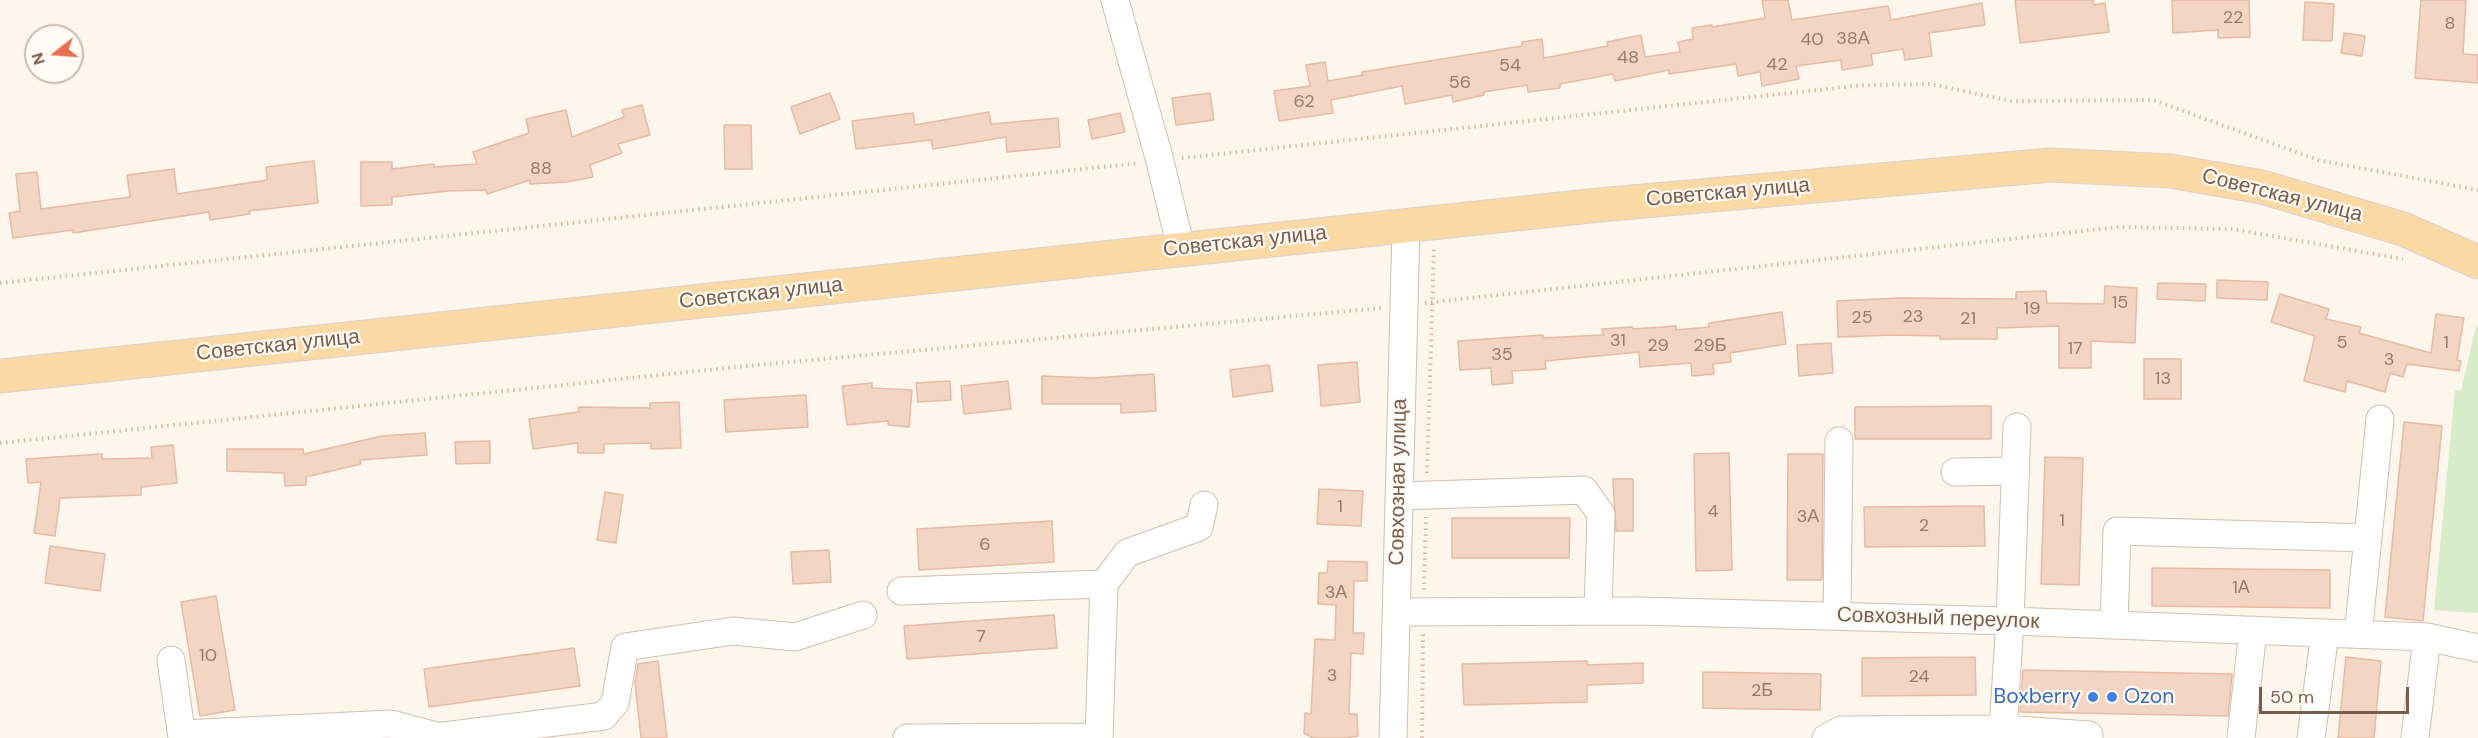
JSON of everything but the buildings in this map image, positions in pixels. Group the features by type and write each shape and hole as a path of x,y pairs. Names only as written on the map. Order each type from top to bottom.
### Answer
{"main road":[{"name":"Советская улица","path":"0,376 1181,248 1406,227 1599,205 2051,165 2093,165 2205,176 2262,187 2403,229 2478,261"}],"street":[{"path":"1115,0 1160,160 1181,248"},
{"name":"Совхозная улица","path":"1393,738 1406,227"},
{"path":"2358,634 2380,419"},
{"path":"2001,734 2010,621 2017,427"},
{"path":"1837,616 1839,441"},
{"path":"1955,472 2016,471"},
{"path":"1399,496 1584,490 1601,514 1598,611"},
{"path":"907,738 1099,738 1104,584 1127,553 1199,527 1204,505"},
{"path":"2114,625 2117,531 2368,538"},
{"path":"901,591 1104,584"},
{"name":"Совхозный переулок","path":"1396,612 1598,611 2010,621 2427,637 2478,648"},
{"path":"171,660 182,736 372,731 391,724 444,737 604,716 615,703 625,646 734,631 795,637 863,615"},
{"path":"2241,738 2253,630"},
{"path":"2312,738 2325,633"},
{"path":"2415,738 2427,637"},
{"path":"1826,738 1841,730 2089,735 2089,738"}],"path":[{"path":"0,283 1864,85 1931,84 2011,101 2153,100 2318,160 2478,190"},
{"path":"0,443 747,366 1404,306 2119,227 2232,229 2406,260"}],"green space":[{"path":"2476,326 2478,326 2478,613 2434,610 2455,390 2461,391"}],"place":[{"name":"Boxberry","path":"2093,697"},
{"name":"Ozon","path":"2112,697"}]}
